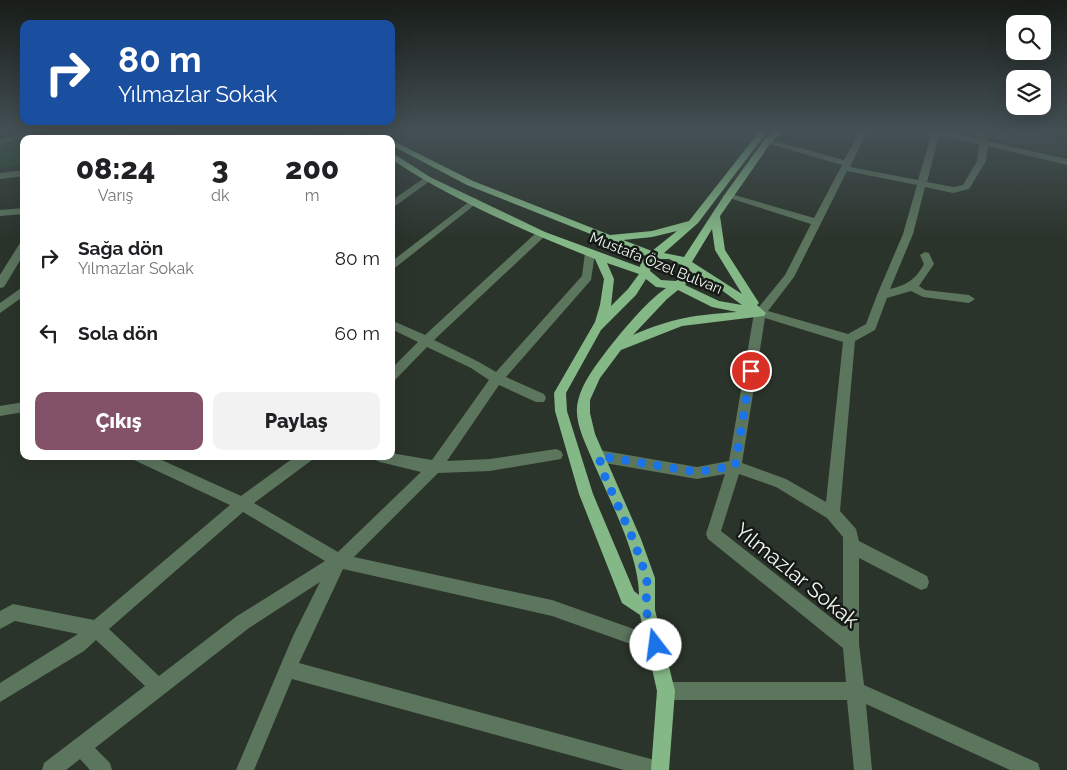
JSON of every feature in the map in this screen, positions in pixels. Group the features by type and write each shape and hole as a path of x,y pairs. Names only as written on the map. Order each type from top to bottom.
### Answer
{"main road":[{"name":"Mustafa Özel Bulvarı","path":"410,168 427,179 541,234 645,272 653,281 660,284 676,285 716,304 760,313"},
{"name":"Mustafa Özel Bulvarı","path":"441,168 470,183 655,256 669,256 682,261 724,286 760,313"},
{"path":"598,328 632,292 645,272 646,262 695,222 736,168"},
{"path":"659,770 666,690 646,610 647,578 633,539 602,470 599,456 588,434 584,417 584,400 591,382 642,317 676,285 687,279 689,274 686,265 689,257 748,168"},
{"path":"618,346 661,328 702,318 718,319 760,313 739,284 720,250 715,216"},
{"path":"600,234 627,237 647,235 668,231 695,222"},
{"path":"595,255 609,279 606,305 598,328 560,393 561,411 586,494 628,597 646,610"}],"street":[{"path":"735,466 760,313 789,277 844,168"},
{"path":"852,168 922,186 953,190 966,187 979,168"},
{"path":"760,313 849,339 871,327 882,295 908,234 927,168"},
{"path":"0,176 20,174"},
{"path":"395,203 427,179"},
{"path":"728,196 817,222"},
{"path":"395,265 474,202"},
{"path":"0,213 20,211"},
{"path":"395,373 426,341 541,234"},
{"path":"0,284 20,252"},
{"path":"51,770 243,622 339,561 435,467 497,379 587,277 595,255"},
{"path":"882,295 912,287 922,279 929,264 925,255"},
{"path":"912,287 923,293 969,300"},
{"path":"0,292 20,296"},
{"path":"0,309 20,297"},
{"path":"395,326 475,365 497,379 540,398"},
{"path":"832,513 849,339"},
{"path":"0,410 20,408"},
{"path":"394,460 415,466 465,468 556,455"},
{"path":"599,456 697,472 735,466 781,483 832,513 851,534 851,644"},
{"path":"148,460 242,504 339,561 552,608 656,645"},
{"path":"0,693 78,645 242,504 302,460"},
{"name":"Yılmazlar Sokak","path":"735,466 713,534 851,644 863,770"},
{"path":"852,546 921,582"},
{"path":"245,770 288,669 339,561"},
{"path":"0,621 13,612 96,629 159,687"},
{"path":"288,669 659,770"},
{"path":"666,690 856,691 1031,770"},
{"path":"82,747 103,770"}],"route":[{"path":"656,645 646,610 647,578 633,539 602,470 599,456 697,472 735,466 751,371"}]}
